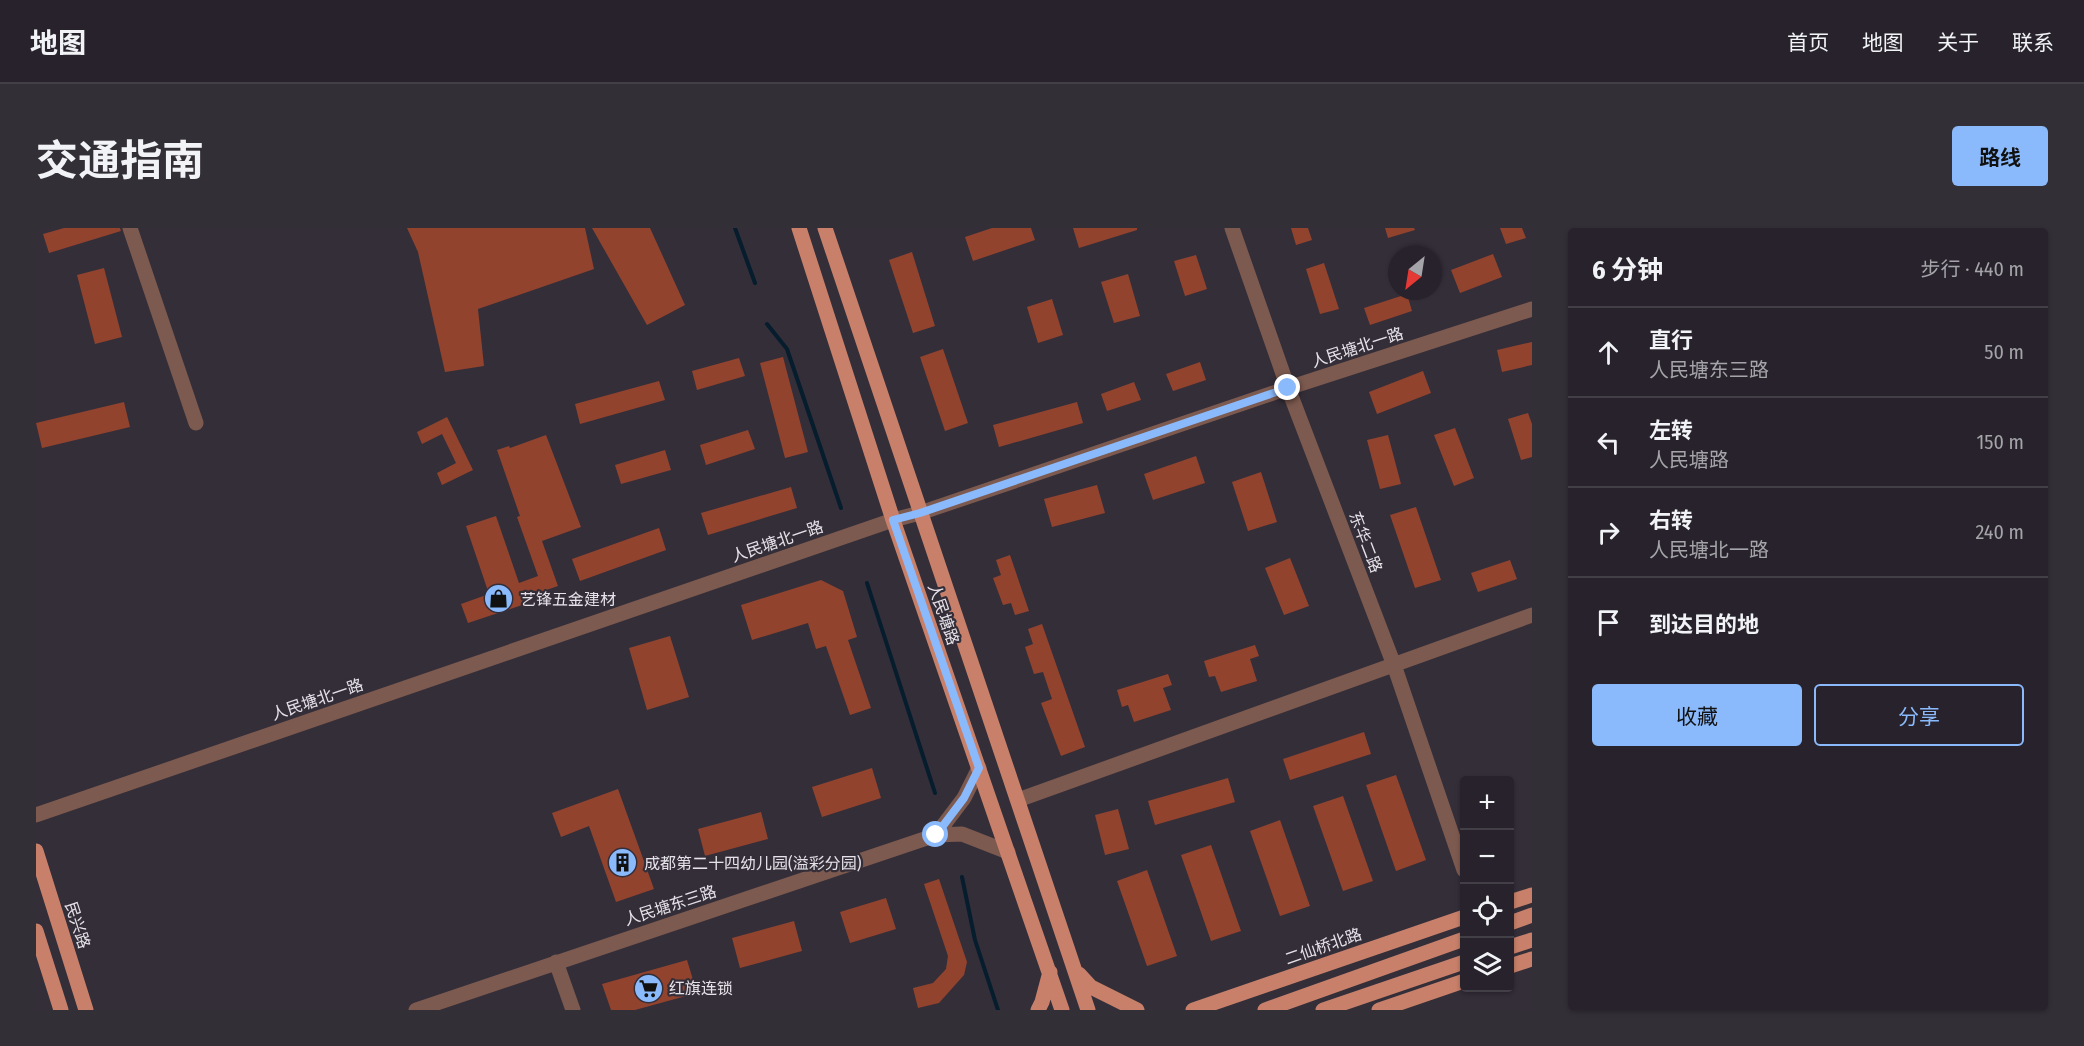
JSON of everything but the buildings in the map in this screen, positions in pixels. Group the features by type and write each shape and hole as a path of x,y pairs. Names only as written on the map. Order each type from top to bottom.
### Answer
{"main road":[{"name":"人民塘路","path":"799,228 893,520 1062,1010"},
{"name":"人民塘路","path":"825,228 1088,1010"},
{"name":"民兴路","path":"36,852 86,1010"},
{"path":"1514,900 1532,895"},
{"path":"1514,921 1532,915"},
{"name":"二仙桥北路","path":"1193,1010 1460,918"},
{"path":"36,931 61,1010"},
{"path":"1514,945 1532,939"},
{"path":"1265,1010 1460,940"},
{"path":"1514,964 1532,959"},
{"path":"1323,1010 1460,963"},
{"path":"1074,968 1091,987 1137,1010"},
{"path":"1038,1010 1050,972"},
{"path":"1379,1010 1460,982"}],"street":[{"path":"130,228 196,423"},
{"name":"东华二路","path":"1232,228 1288,388 1394,665 1460,858"},
{"name":"人民塘北一路","path":"36,815 893,520 920,513 1288,388 1532,309"},
{"path":"1018,800 1532,615"},
{"path":"936,835 964,798 979,768"},
{"name":"人民塘东三路","path":"416,1010 936,835 962,834 1008,852"},
{"path":"556,962 573,1010"}],"waterway":[{"path":"735,228 755,283"},
{"path":"767,324 787,349 841,508"},
{"path":"867,583 935,793"},
{"path":"962,877 975,940 998,1010"}],"place":[{"name":"艺锋五金建材","path":"499,599"},
{"name":"成都第二十四幼儿园(溢彩分园)","path":"623,863"},
{"name":"红旗连锁","path":"648,988"}],"route":[{"path":"936,835 964,798 979,768 893,520 920,513 1288,388"}]}
